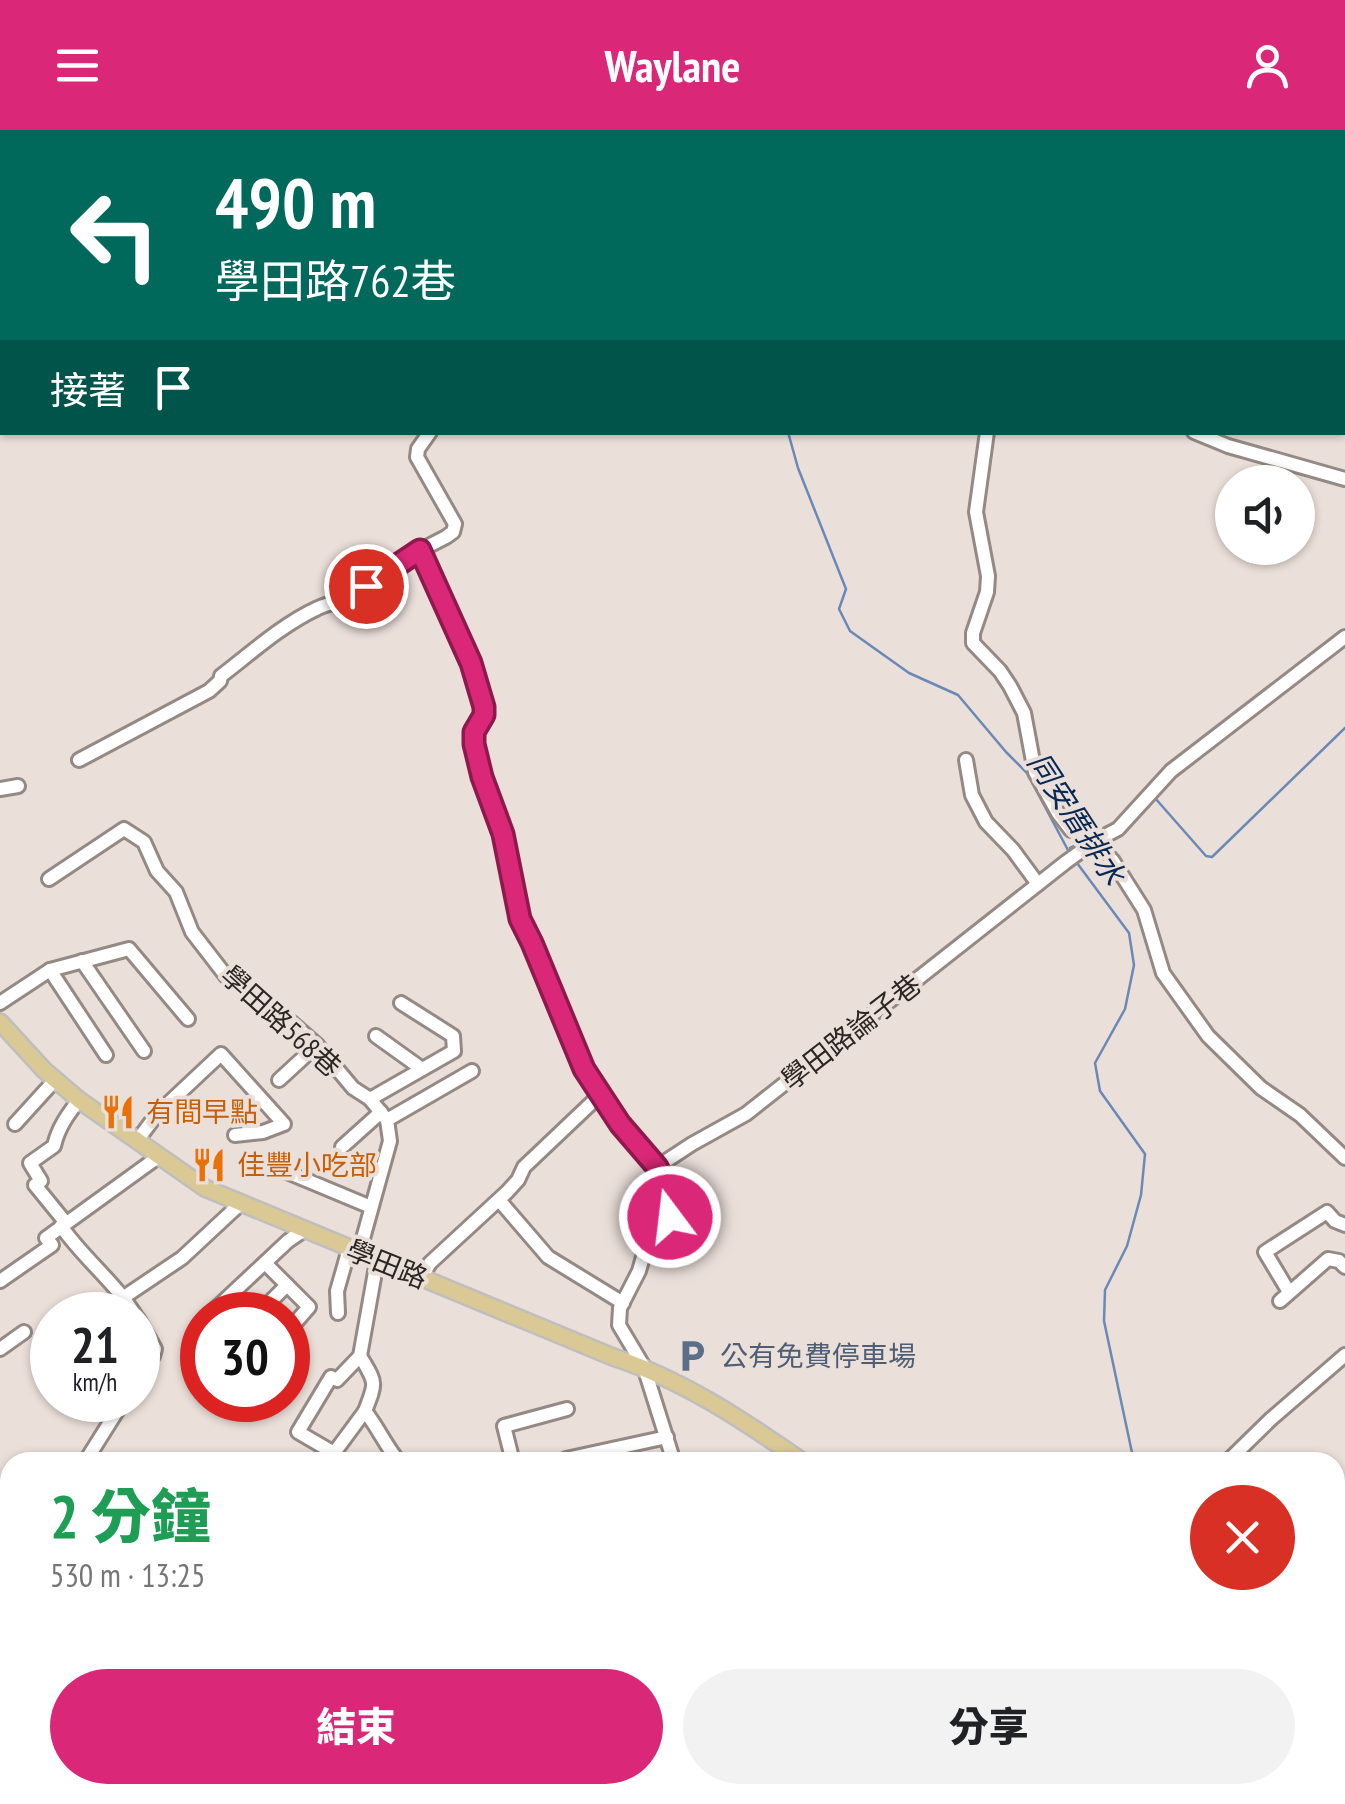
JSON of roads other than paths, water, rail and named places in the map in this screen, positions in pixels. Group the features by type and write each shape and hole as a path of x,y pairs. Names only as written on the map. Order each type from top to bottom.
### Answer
{"main road":[{"name":"學田路","path":"4,1034 79,1100 205,1188 644,1367 693,1391 789,1452"}],"street":[{"path":"79,760 209,690 220,682 221,676 296,620 318,607 347,601 384,572 452,532 455,524 417,456 428,435"},
{"path":"986,435 976,512 988,576 987,592 972,633 973,643 1000,671 1024,712 1035,772 1071,830 1092,832 1113,861 1144,910 1163,973 1208,1036 1261,1088 1300,1115 1345,1158"},
{"path":"1201,435 1345,479"},
{"path":"420,550 471,663 484,707 474,732 474,744 503,834 520,919 584,1069 620,1124 657,1167 672,1196 670,1217 643,1257 620,1308 619,1324 644,1367 671,1452"},
{"name":"學田路論子巷","path":"657,1167 746,1114 1038,884 1095,841 1118,829 1170,771 1345,637"},
{"path":"966,760 972,795 986,822 1038,884"},
{"path":"0,789 18,786"},
{"name":"學田路568巷","path":"49,879 124,830 130,832 144,842 156,871 176,892 192,932 226,976 234,975 243,981 317,1045 384,1116"},
{"path":"0,1003 50,970 130,949 188,1020"},
{"path":"82,961 144,1051"},
{"path":"50,970 106,1055"},
{"path":"370,1099 454,1050 453,1036 402,1003"},
{"path":"376,1036 422,1069"},
{"path":"280,1080 317,1045"},
{"path":"137,1142 157,1114 221,1054 284,1124 264,1132 235,1135"},
{"path":"342,1147 384,1116 472,1071"},
{"path":"15,1124 55,1080"},
{"path":"420,1278 430,1263 518,1180 524,1166 601,1094"},
{"path":"79,1100 65,1118 54,1146 30,1163 41,1181 35,1184 71,1240 119,1292"},
{"path":"338,1313 337,1291 371,1207 390,1141 384,1116"},
{"path":"0,1281 52,1245 46,1238 158,1157"},
{"path":"275,1167 371,1207"},
{"path":"499,1200 548,1257 623,1304"},
{"path":"131,1292 182,1258 240,1204"},
{"path":"1345,1225 1327,1212 1264,1252 1284,1297 1328,1259 1345,1267"},
{"path":"233,1292 288,1240 304,1230"},
{"path":"332,1452 298,1432 331,1377 338,1380 360,1356 377,1260"},
{"path":"265,1263 294,1292"},
{"path":"280,1292 287,1285"},
{"path":"0,1349 24,1332"},
{"path":"1237,1452 1345,1355"},
{"path":"335,1452 354,1430 375,1387 360,1356"},
{"path":"510,1452 504,1426 567,1409"},
{"path":"365,1410 391,1452"},
{"path":"91,1452 110,1422"},
{"path":"604,1452 667,1437"}],"waterway":[{"name":"同安厝排水","path":"789,435 846,589 839,609 850,631 909,673 958,695 1027,773 1069,852"},
{"path":"971,500 978,449"},
{"path":"970,513 978,559"},
{"path":"995,675 1009,698"},
{"path":"1155,798 1206,856 1212,857 1345,728"},
{"path":"1070,848 1085,841"},
{"name":"同安厝排水","path":"1077,863 1129,933 1134,965 1125,1009 1095,1063 1100,1091 1145,1154 1141,1195 1127,1246 1105,1290 1104,1321 1132,1452"}],"place":[{"name":"有間早點","path":"118,1112"},
{"name":"佳豐小吃部","path":"209,1165"},
{"name":"公有免費停車場","path":"692,1356"}]}
